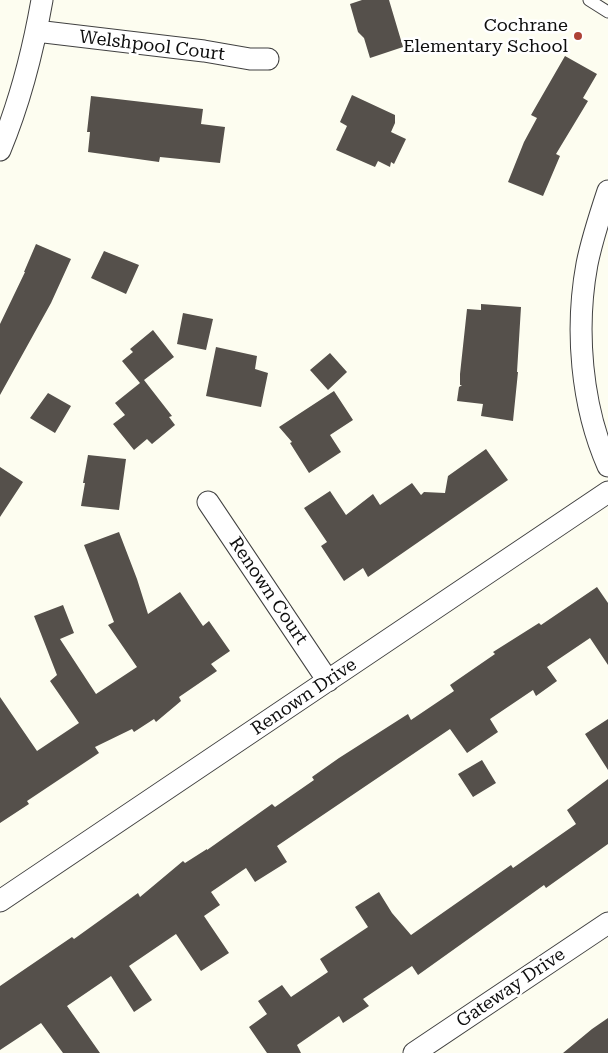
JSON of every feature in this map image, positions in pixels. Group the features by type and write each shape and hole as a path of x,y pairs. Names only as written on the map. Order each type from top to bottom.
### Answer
{"street":[{"path":"0,150 22,87 42,0"},
{"name":"Welshpool Court","path":"36,31 204,51 250,59 268,59"},
{"path":"608,191 587,264 582,313 583,365 588,405 600,448 608,466"},
{"name":"Renown Drive","path":"0,901 608,492"},
{"name":"Renown Court","path":"208,502 328,681"},
{"name":"Gateway Drive","path":"414,1053 608,923"}],"lane":[{"path":"590,1 608,12"}],"building":[{"path":"362,0 389,0 403,47 370,58 364,38 358,32 350,4"},
{"path":"565,56 597,74 583,98 588,101 556,154 560,156 543,196 508,182 524,142 537,118 531,115"},
{"path":"352,95 395,115 395,123 391,132 406,139 394,164 391,162 390,167 378,161 375,167 336,150 347,126 340,122"},
{"path":"91,96 203,109 201,124 225,127 220,163 160,157 159,162 88,152 90,132 87,132"},
{"path":"36,244 71,259 51,303 0,395 0,324"},
{"path":"104,251 139,265 126,294 91,278"},
{"path":"481,304 521,307 518,372 513,421 481,416 483,404 457,401 459,387 462,385 460,385 460,374 467,309 481,310"},
{"path":"183,313 213,319 206,350 177,344"},
{"path":"153,330 174,357 144,380 172,416 169,417 175,425 152,444 147,439 134,450 113,424 125,415 115,403 140,383 122,361 133,352 130,349"},
{"path":"216,347 257,356 255,369 268,373 261,407 206,396"},
{"path":"330,353 347,372 328,390 310,370"},
{"path":"334,391 353,420 330,435 341,452 309,473 290,443 292,442 279,427"},
{"path":"48,393 71,406 55,433 30,418"},
{"path":"486,449 508,480 368,577 363,568 344,581 321,546 327,542 304,508 330,491 346,515 373,494 380,505 412,483 421,495 424,492 445,493 448,476"},
{"path":"88,455 126,459 119,510 81,506"},
{"path":"0,467 23,482 0,517"},
{"path":"119,532 148,614 180,592 203,626 209,621 230,651 211,664 217,671 179,697 181,701 156,722 154,719 134,732 132,729 95,747 99,753 27,801 29,804 0,823 0,697 37,751 79,723 50,681 57,675 34,616 63,605 74,633 60,639 96,694 137,667 108,625 114,622 84,545"},
{"path":"597,587 608,603 608,665 590,638 547,667 557,681 536,696 533,690 490,719 498,732 467,753 450,729 277,846 287,862 255,882 246,868 211,892 220,905 204,916 229,953 201,971 176,934 129,966 152,1000 134,1012 111,976 67,1006 100,1053 63,1053 41,1023 0,1050 0,986 72,937 74,939 138,893 140,897 183,861 185,863 207,850 272,804 275,807 314,780 312,777 339,758 408,714 411,720 454,691 450,685 495,654 493,652 539,623 541,625"},
{"path":"608,719 608,770 585,734"},
{"path":"482,760 496,783 473,797 458,774"},
{"path":"608,779 608,844 546,888 544,885 418,975 412,966 363,999 369,1006 343,1023 339,1016 297,1045 301,1053 267,1053 249,1027 267,1014 258,1001 282,985 291,997 328,972 320,959 368,927 355,907 379,892 392,913 411,935 511,865 513,868 576,824 567,810"},
{"path":"608,1018 608,1053 563,1053 592,1029"}],"place":[{"name":"Cochrane Elementary School","path":"578,36"}]}
